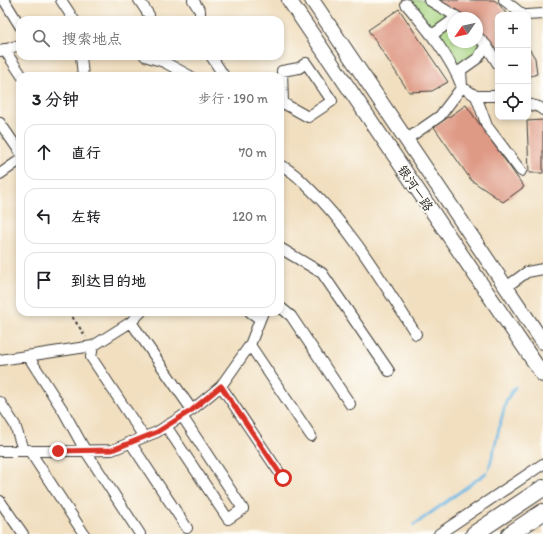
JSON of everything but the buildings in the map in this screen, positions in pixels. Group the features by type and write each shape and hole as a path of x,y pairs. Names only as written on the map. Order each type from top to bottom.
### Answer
{"main road":[{"name":"银河一路","path":"289,0 543,375"},
{"name":"银河一路","path":"312,0 543,342"},
{"path":"474,534 543,488"},
{"path":"510,534 543,512"}],"street":[{"path":"4,0 16,20"},
{"path":"61,0 71,16"},
{"path":"139,0 149,16"},
{"path":"193,0 200,11 200,16"},
{"path":"428,0 447,12"},
{"path":"504,0 519,12"},
{"path":"406,4 432,35 457,73 462,87 476,96 495,96"},
{"path":"531,15 543,14"},
{"path":"432,35 447,24"},
{"path":"483,42 495,59"},
{"path":"407,139 440,116 462,87 461,70 478,58 486,45"},
{"path":"16,47 2,50 19,72"},
{"path":"82,60 83,72"},
{"path":"158,60 183,72"},
{"path":"214,60 221,72"},
{"path":"282,72 299,68 306,63 332,100 308,117 284,105"},
{"path":"476,96 487,126 521,170"},
{"path":"531,105 543,110"},
{"path":"0,122 16,146"},
{"path":"0,174 16,163"},
{"path":"284,167 289,169 316,194 346,228 416,334"},
{"path":"284,251 322,272 389,371"},
{"path":"506,287 527,272 543,269"},
{"path":"284,311 291,316 350,404"},
{"path":"0,360 93,346 131,322 137,316"},
{"path":"0,451 112,450 157,432 192,410 221,386 250,345 261,316"},
{"path":"131,322 192,410"},
{"path":"250,345 311,436"},
{"path":"93,346 91,357 144,437"},
{"path":"28,356 64,412 85,450 140,534"},
{"path":"221,386 283,478"},
{"path":"0,402 15,425 26,450 84,534"},
{"path":"166,426 228,519 243,509 182,416"},
{"path":"130,442 187,528"},
{"path":"439,534 543,464"},
{"path":"0,501 23,534"}],"path":[{"path":"72,316 93,346"}],"green space":[{"path":"412,0 429,0 447,14 447,48 483,48 457,73 407,4"}],"waterway":[{"path":"489,469 506,401 515,387"},
{"path":"414,525 486,473"}],"route":[{"path":"58,451 112,450 157,432 192,410 221,386 283,478"}]}
